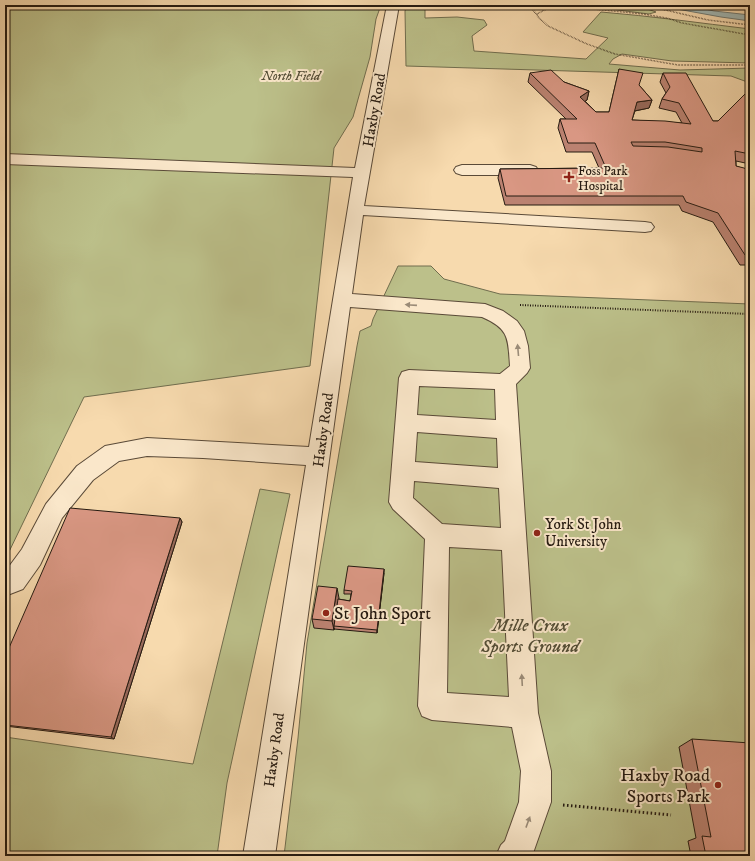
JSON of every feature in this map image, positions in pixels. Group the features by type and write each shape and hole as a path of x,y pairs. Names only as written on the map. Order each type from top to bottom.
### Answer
{"street":[{"name":"Haxby Road","path":"259,856 320,457 355,210 393,5"},
{"path":"5,159 363,173"},
{"path":"462,170 533,170"},
{"path":"355,210 645,227"},
{"path":"342,300 485,311 501,317 513,328 518,343 520,368 505,382 409,378 402,502 437,535 514,540"},
{"path":"505,382 524,713 536,771 535,802 517,852 512,856"},
{"path":"407,423 507,430"},
{"path":"5,584 14,580 31,557 54,511 85,473 113,453 147,447 203,449 320,457"},
{"path":"404,471 510,479"},
{"path":"437,535 432,706 524,713"}],"path":[{"path":"529,5 540,19 560,33 631,58 678,65 750,65"},
{"path":"537,14 554,5 643,14 667,18 682,23 750,35"},
{"path":"644,5 708,20 750,25"},
{"path":"490,313 523,305 750,314"},
{"path":"535,802 670,815"}],"green space":[{"name":"North Field","path":"5,5 381,5 376,19 370,57 353,117 334,148 310,366 84,397 5,560"},
{"path":"407,5 425,5 425,18 457,17 484,20 487,25 472,36 474,51 586,59 608,38 583,32 601,12 750,29 750,63 672,61 622,54 613,59 609,64 680,70 750,68 750,83 731,76 406,66 405,11"},
{"path":"579,5 636,5 656,12 649,14"},
{"name":"Mille Crux Sports Ground","path":"398,266 431,266 444,279 500,294 750,304 750,856 284,856 298,738 307,643 357,346 360,331 371,326"},
{"path":"260,489 290,494 227,783 217,856 5,856 5,737 193,764"}],"water":[{"path":"655,5 687,5 714,11 750,15 750,21 721,17"}],"building":[{"path":"619,69 643,73 639,85 652,100 637,102 632,120 665,121 691,124 679,103 662,99 670,87 663,73 686,73 713,121 718,121 750,89 750,119 746,123 750,124 750,154 735,151 736,166 750,171 750,255 745,255 718,213 686,202 683,196 506,196 500,169 606,168 595,143 568,143 560,119 577,119 530,73 551,70 564,82 589,91 580,97 596,112 609,112","holes":["631,142 665,142 702,148 702,152 668,147 633,146"]},
{"path":"70,508 180,518 111,737 5,725 5,657"},
{"path":"348,566 384,569 377,630 334,626 338,599 350,601 352,591 344,590"},
{"path":"318,586 337,588 332,621 312,619"},
{"name":"Haxby Road Sports Park","path":"692,739 750,743 750,856 706,856 702,836 711,837"}],"place":[{"name":"Foss Park Hospital","path":"569,177"},
{"name":"York St John University","path":"537,533"},
{"name":"St John Sport","path":"326,613"},
{"name":"Haxby Road Sports Park","path":"718,785"}]}
